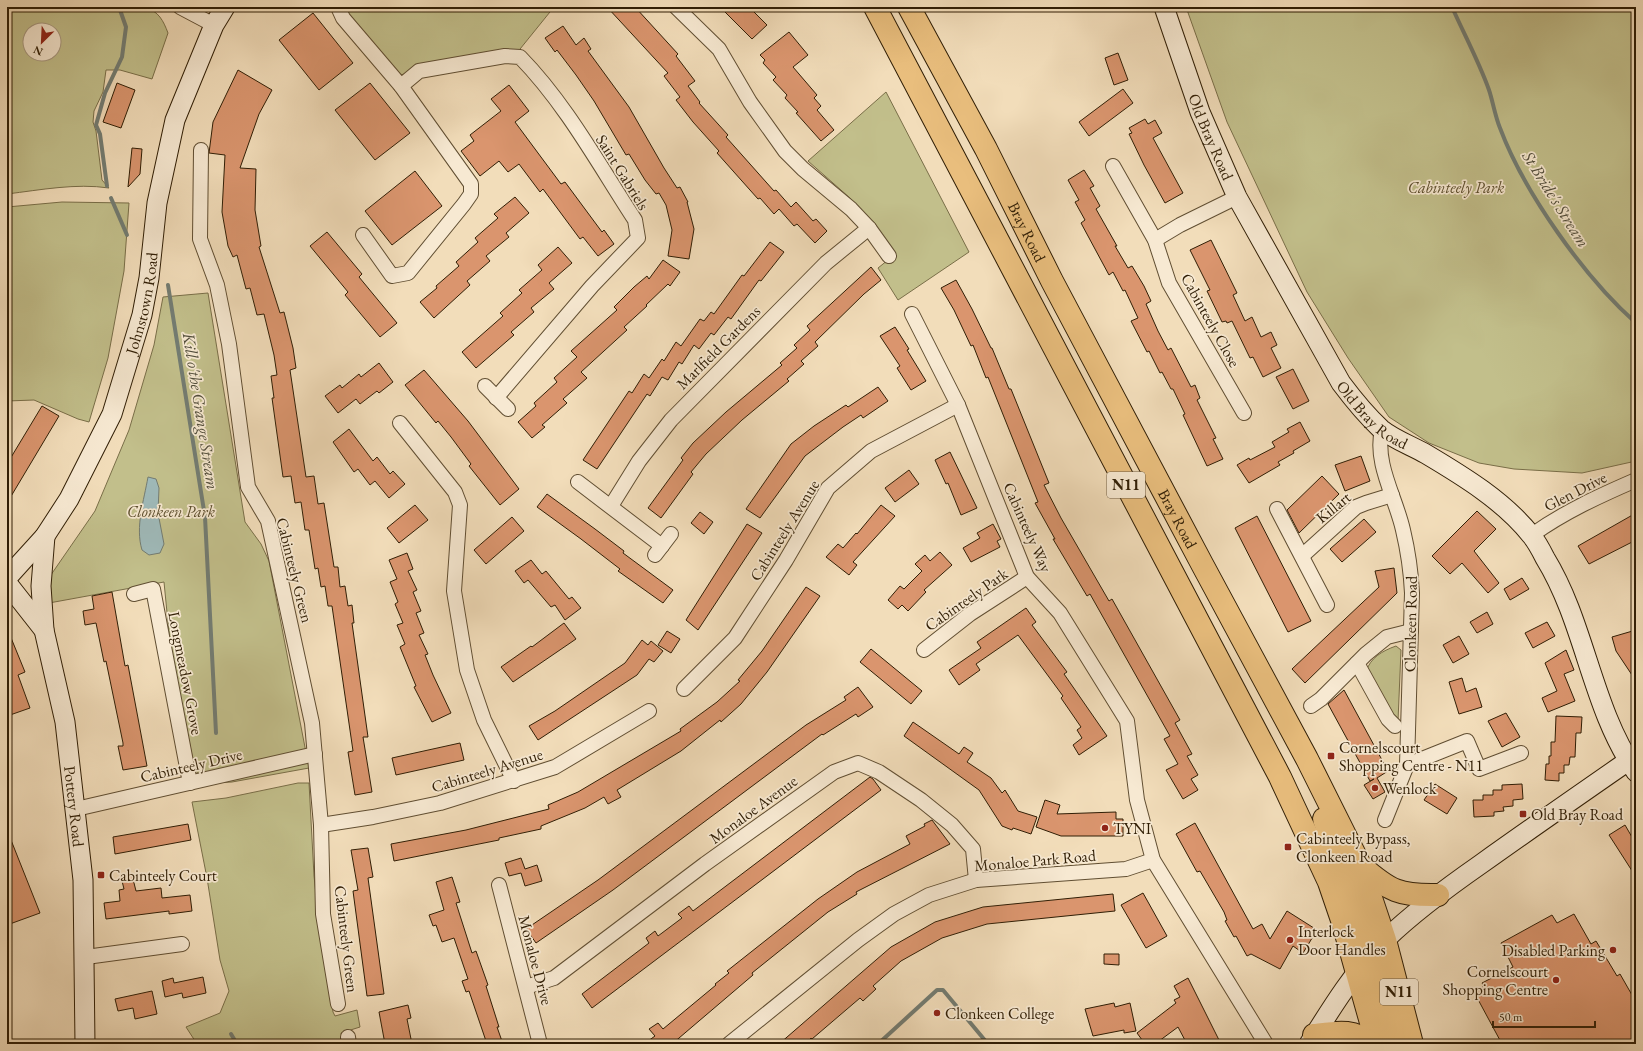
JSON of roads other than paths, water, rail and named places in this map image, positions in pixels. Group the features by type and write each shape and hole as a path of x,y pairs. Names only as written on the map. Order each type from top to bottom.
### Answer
{"highway":[{"name":"Bray Road","path":"875,7 1280,777 1365,963 1377,1044"},
{"name":"Bray Road","path":"909,7 986,149 1052,281 1202,564 1308,759 1360,865 1385,940 1412,1044"},
{"name":"N11","path":"1308,759 1317,797 1365,963 1384,998 1395,1044"},
{"path":"1360,865 1382,884 1394,891 1415,895 1438,895"},
{"path":"1311,1040 1351,1032 1362,1036 1373,1044"}],"street":[{"path":"180,7 214,25"},
{"name":"Johnstown Road","path":"7,578 45,536 68,499 97,446 112,414 142,315 149,278 157,203 175,120 214,25 225,7"},
{"path":"338,7 343,18 401,86 471,184 471,194 408,272 392,276 363,235"},
{"path":"676,7 719,49 750,102 785,151 802,169 851,209 868,228 889,256"},
{"name":"Old Bray Road","path":"1164,7 1200,112 1237,197 1341,383 1358,405 1382,430 1426,454 1478,487 1512,515 1532,535 1556,575 1570,606 1606,714 1632,766"},
{"name":"Saint Gabriels","path":"401,86 419,71 505,56 520,57 532,69 563,110 635,220 638,238 629,250 592,286 496,398"},
{"name":"Cabinteely Green","path":"201,150 200,239 217,285 230,344 248,487 268,521 312,723 321,826 323,914 338,1004"},
{"name":"Cabinteely Close","path":"1113,166 1155,240 1169,283 1244,413"},
{"path":"1155,240 1186,221 1237,197"},
{"name":"Marlfield Gardens","path":"611,506 639,461 670,420 826,264 868,228"},
{"name":"Cabinteely Way","path":"912,314 958,405 1028,577 1060,613 1127,721 1138,800 1153,860"},
{"path":"485,386 508,409"},
{"name":"Cabinteely Avenue","path":"684,689 735,638 786,560 828,488 871,450 958,405"},
{"path":"400,423 454,492 460,505 454,591 467,670 484,720 514,781"},
{"name":"Clonkeen Road","path":"1382,430 1380,450 1403,529 1411,569 1411,631 1407,765 1386,820"},
{"name":"Glen Drive","path":"1532,535 1553,520 1582,503 1636,480"},
{"path":"578,482 611,506 658,550 670,534"},
{"name":"Killart","path":"1302,556 1356,507 1366,502 1392,495"},
{"path":"1277,509 1327,605"},
{"path":"44,630 41,586 45,536"},
{"name":"Cabinteely Park","path":"924,650 970,614 1028,577"},
{"name":"Pottery Road","path":"7,583 44,630 65,722 83,880 86,957 85,1044"},
{"name":"Longmeadow Grove","path":"134,594 153,589 190,783"},
{"path":"1311,706 1321,699 1357,663 1387,637 1411,631"},
{"path":"1357,663 1388,719 1395,726"},
{"name":"Cabinteely Avenue","path":"321,826 440,803 555,767 649,711"},
{"path":"1407,765 1467,741 1479,769 1521,753"},
{"name":"Cabinteely Drive","path":"76,809 315,754"},
{"name":"Monaloe Avenue","path":"526,987 554,978 705,864 834,772 858,764 879,772 921,800 952,825 973,849 976,880"},
{"path":"1311,1040 1365,963 1385,940 1438,895 1632,766"},
{"path":"1153,860 1266,1044"},
{"name":"Monaloe Park Road","path":"729,1044 858,940 894,914 929,895 976,880 1126,869 1153,860"},
{"name":"Monaloe Drive","path":"499,885 540,1044"},
{"path":"86,957 182,944"}],"water":[{"path":"148,477 156,479 159,488 158,513 164,544 160,553 149,555 142,550 139,532"}],"waterway":[{"name":"Kill o'the Grange Stream","path":"107,186 100,134 96,125 105,93 122,57 126,27 119,7"},
{"name":"St Bride's Stream","path":"1452,7 1481,69 1500,128 1524,179 1540,206 1576,258 1616,304 1636,323"},
{"name":"Kill o'the Grange Stream","path":"111,198 127,235"},
{"name":"Kill o'the Grange Stream","path":"168,285 205,517 216,733"},
{"path":"878,1044 937,990 943,990 988,1044"},
{"name":"Kill o'the Grange Stream","path":"231,1034 237,1044"}],"place":[{"name":"Cornelscourt Shopping Centre - N11","path":"1331,756"},
{"name":"Wenlock","path":"1375,788"},
{"name":"Old Bray Road","path":"1523,814"},
{"name":"TYNI","path":"1105,828"},
{"name":"Cabinteely Bypass, Clonkeen Road","path":"1288,847"},
{"name":"Cabinteely Court","path":"101,875"},
{"name":"Interlock Door Handles","path":"1290,940"},
{"name":"Disabled Parking","path":"1613,950"},
{"name":"Cornelscourt Shopping Centre","path":"1556,980"},
{"name":"Clonkeen College","path":"937,1013"}],"park label":[{"name":"Clonkeen Park","path":"171,511"}]}
